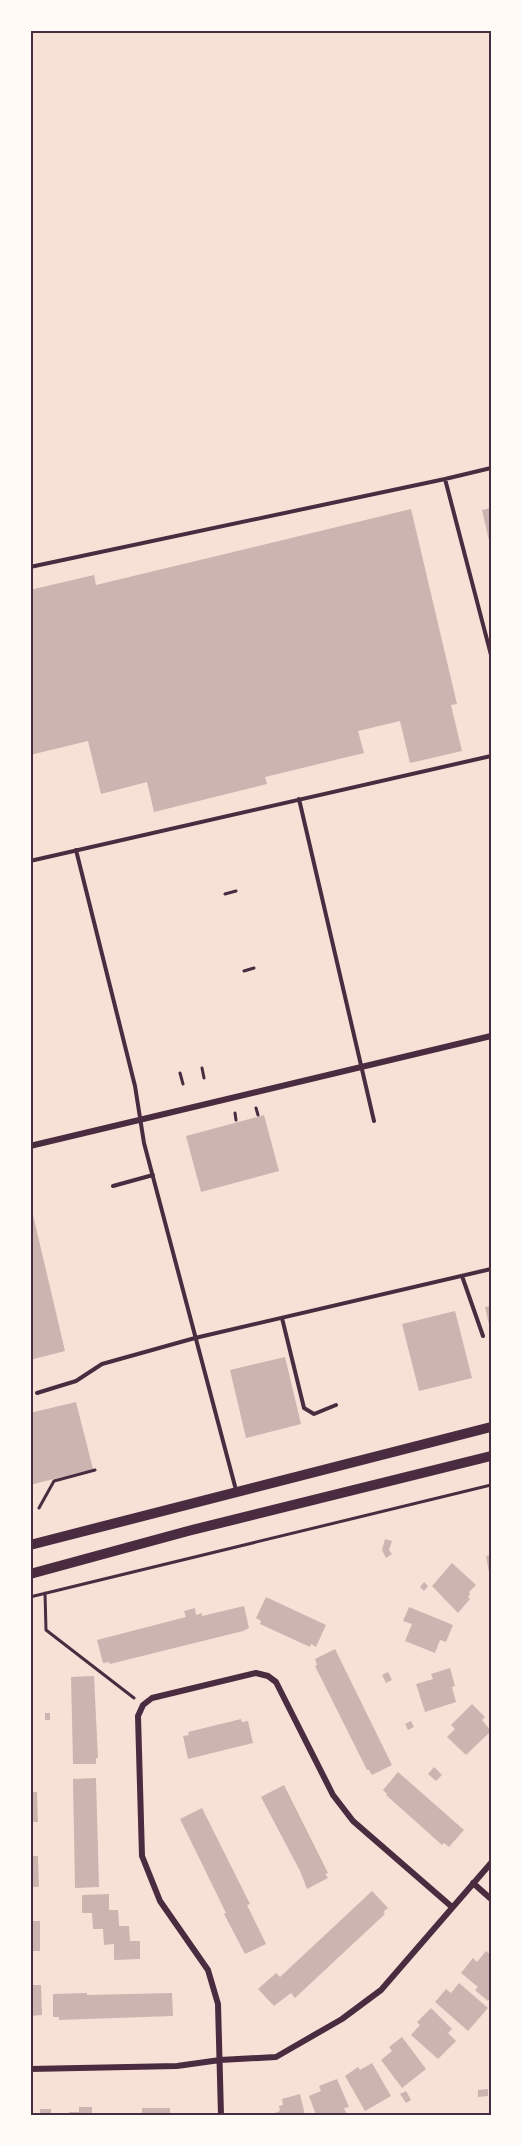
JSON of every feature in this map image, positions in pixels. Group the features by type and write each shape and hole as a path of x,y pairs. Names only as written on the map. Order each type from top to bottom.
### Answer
{"main road":[{"path":"30,1545 491,1427"},
{"path":"30,1574 188,1531 491,1456"}],"street":[{"path":"30,1146 491,1036"},
{"path":"221,2115 218,2004 208,1970 160,1901 142,1856 138,1716 143,1705 152,1698 256,1673 268,1676 276,1682 333,1795 353,1821 452,1907"},
{"path":"30,2069 177,2066 220,2060 276,2057 342,2019 381,1990 491,1863"},
{"path":"473,1883 491,1899"}],"lane":[{"path":"30,567 491,468"},
{"path":"445,479 491,655"},
{"path":"30,861 491,756"},
{"path":"299,800 374,1121"},
{"path":"76,850 135,1086 144,1143 237,1492"},
{"path":"113,1186 153,1175"},
{"path":"38,1393 76,1381 102,1364 195,1338 491,1269"},
{"path":"462,1276 483,1336"},
{"path":"282,1318 304,1408 314,1414 336,1405"}],"path":[{"path":"225,894 236,891"},
{"path":"244,971 254,968"},
{"path":"202,1068 204,1078"},
{"path":"180,1073 183,1084"},
{"path":"256,1108 258,1115"},
{"path":"235,1113 236,1120"},
{"path":"39,1508 54,1481 95,1470"},
{"path":"30,1598 491,1485"},
{"path":"45,1593 46,1630 143,1705"}],"building":[{"path":"491,508 491,545 490,545 482,510"},
{"path":"411,509 457,704 451,705 462,751 410,763 400,721 358,731 364,753 265,777 267,784 154,812 147,782 101,794 88,741 30,755 30,590 94,575 96,585"},
{"path":"264,1115 279,1171 201,1192 186,1136"},
{"path":"30,1202 65,1351 30,1360"},
{"path":"491,1306 491,1329 490,1329 485,1307"},
{"path":"455,1311 472,1378 419,1391 402,1324"},
{"path":"285,1357 301,1424 246,1438 230,1370"},
{"path":"76,1402 93,1469 30,1485 30,1413"},
{"path":"385,1539 392,1541 389,1550 392,1554 386,1558 382,1550"},
{"path":"491,1555 491,1578 490,1578 486,1556"},
{"path":"452,1563 476,1585 469,1592 470,1599 458,1613 432,1586"},
{"path":"424,1582 428,1586 424,1591 420,1587"},
{"path":"266,1597 326,1625 316,1647 311,1644 310,1647 260,1624 261,1621 256,1618"},
{"path":"244,1606 249,1628 243,1631 110,1664 109,1662 103,1663 97,1640 186,1617 184,1611 195,1608 196,1615 202,1613 202,1616"},
{"path":"409,1607 453,1625 446,1642 440,1640 435,1653 405,1641 412,1624 403,1621"},
{"path":"335,1649 392,1765 372,1775 367,1770 315,1666 317,1665 315,1659"},
{"path":"450,1668 456,1702 425,1712 416,1684 433,1679 431,1674"},
{"path":"388,1672 392,1680 386,1683 382,1675"},
{"path":"94,1676 98,1758 96,1758 96,1764 73,1764 71,1677"},
{"path":"472,1704 485,1717 482,1720 491,1731 466,1755 447,1737 455,1729 451,1725"},
{"path":"45,1713 50,1713 50,1720 45,1720"},
{"path":"241,1719 242,1722 248,1721 253,1743 188,1759 183,1736 189,1735 188,1732"},
{"path":"411,1721 414,1727 408,1730 405,1724"},
{"path":"434,1767 442,1775 436,1781 428,1774"},
{"path":"398,1772 464,1830 449,1847 444,1843 442,1845 386,1795 383,1790"},
{"path":"96,1778 99,1887 75,1888 73,1779"},
{"path":"284,1785 328,1873 325,1874 328,1878 307,1889 261,1797"},
{"path":"30,1792 37,1792 38,1822 30,1822"},
{"path":"202,1808 250,1904 247,1905 266,1944 245,1954 180,1819"},
{"path":"30,1856 38,1856 39,1887 30,1887"},
{"path":"372,1891 388,1908 383,1912 385,1914 295,1998 291,1993 274,2006 258,1989 276,1973 280,1977"},
{"path":"109,1894 109,1910 118,1910 119,1926 129,1926 130,1941 140,1941 140,1959 114,1960 114,1944 104,1945 103,1929 93,1929 92,1913 82,1913 82,1895"},
{"path":"30,1921 40,1921 40,1951 30,1951"},
{"path":"486,1951 491,1955 491,1997 488,2001 475,1990 478,1987 461,1973 473,1958 477,1962"},
{"path":"459,1983 488,2008 468,2031 435,2002 446,1989 451,1993"},
{"path":"30,1985 41,1985 42,2015 30,2016"},
{"path":"87,1993 87,1995 172,1993 173,2016 59,2020 59,2017 53,2017 53,1994"},
{"path":"431,2008 452,2029 448,2033 456,2041 438,2059 411,2035 420,2025 417,2022"},
{"path":"402,2037 426,2069 402,2088 381,2060 392,2051 389,2047"},
{"path":"372,2063 391,2096 365,2111 345,2076 358,2067 360,2070"},
{"path":"337,2079 349,2107 344,2108 347,2115 316,2115 309,2096 321,2091 319,2086"},
{"path":"488,2089 488,2096 478,2097 478,2090"},
{"path":"406,2091 411,2100 406,2103 400,2094"},
{"path":"300,2094 305,2115 269,2115 280,2111 279,2106 283,2105 282,2099"},
{"path":"79,2107 92,2107 92,2115 69,2115 69,2112 79,2112"},
{"path":"142,2108 170,2108 170,2115 142,2115"},
{"path":"40,2109 51,2109 51,2115 40,2115"}]}
